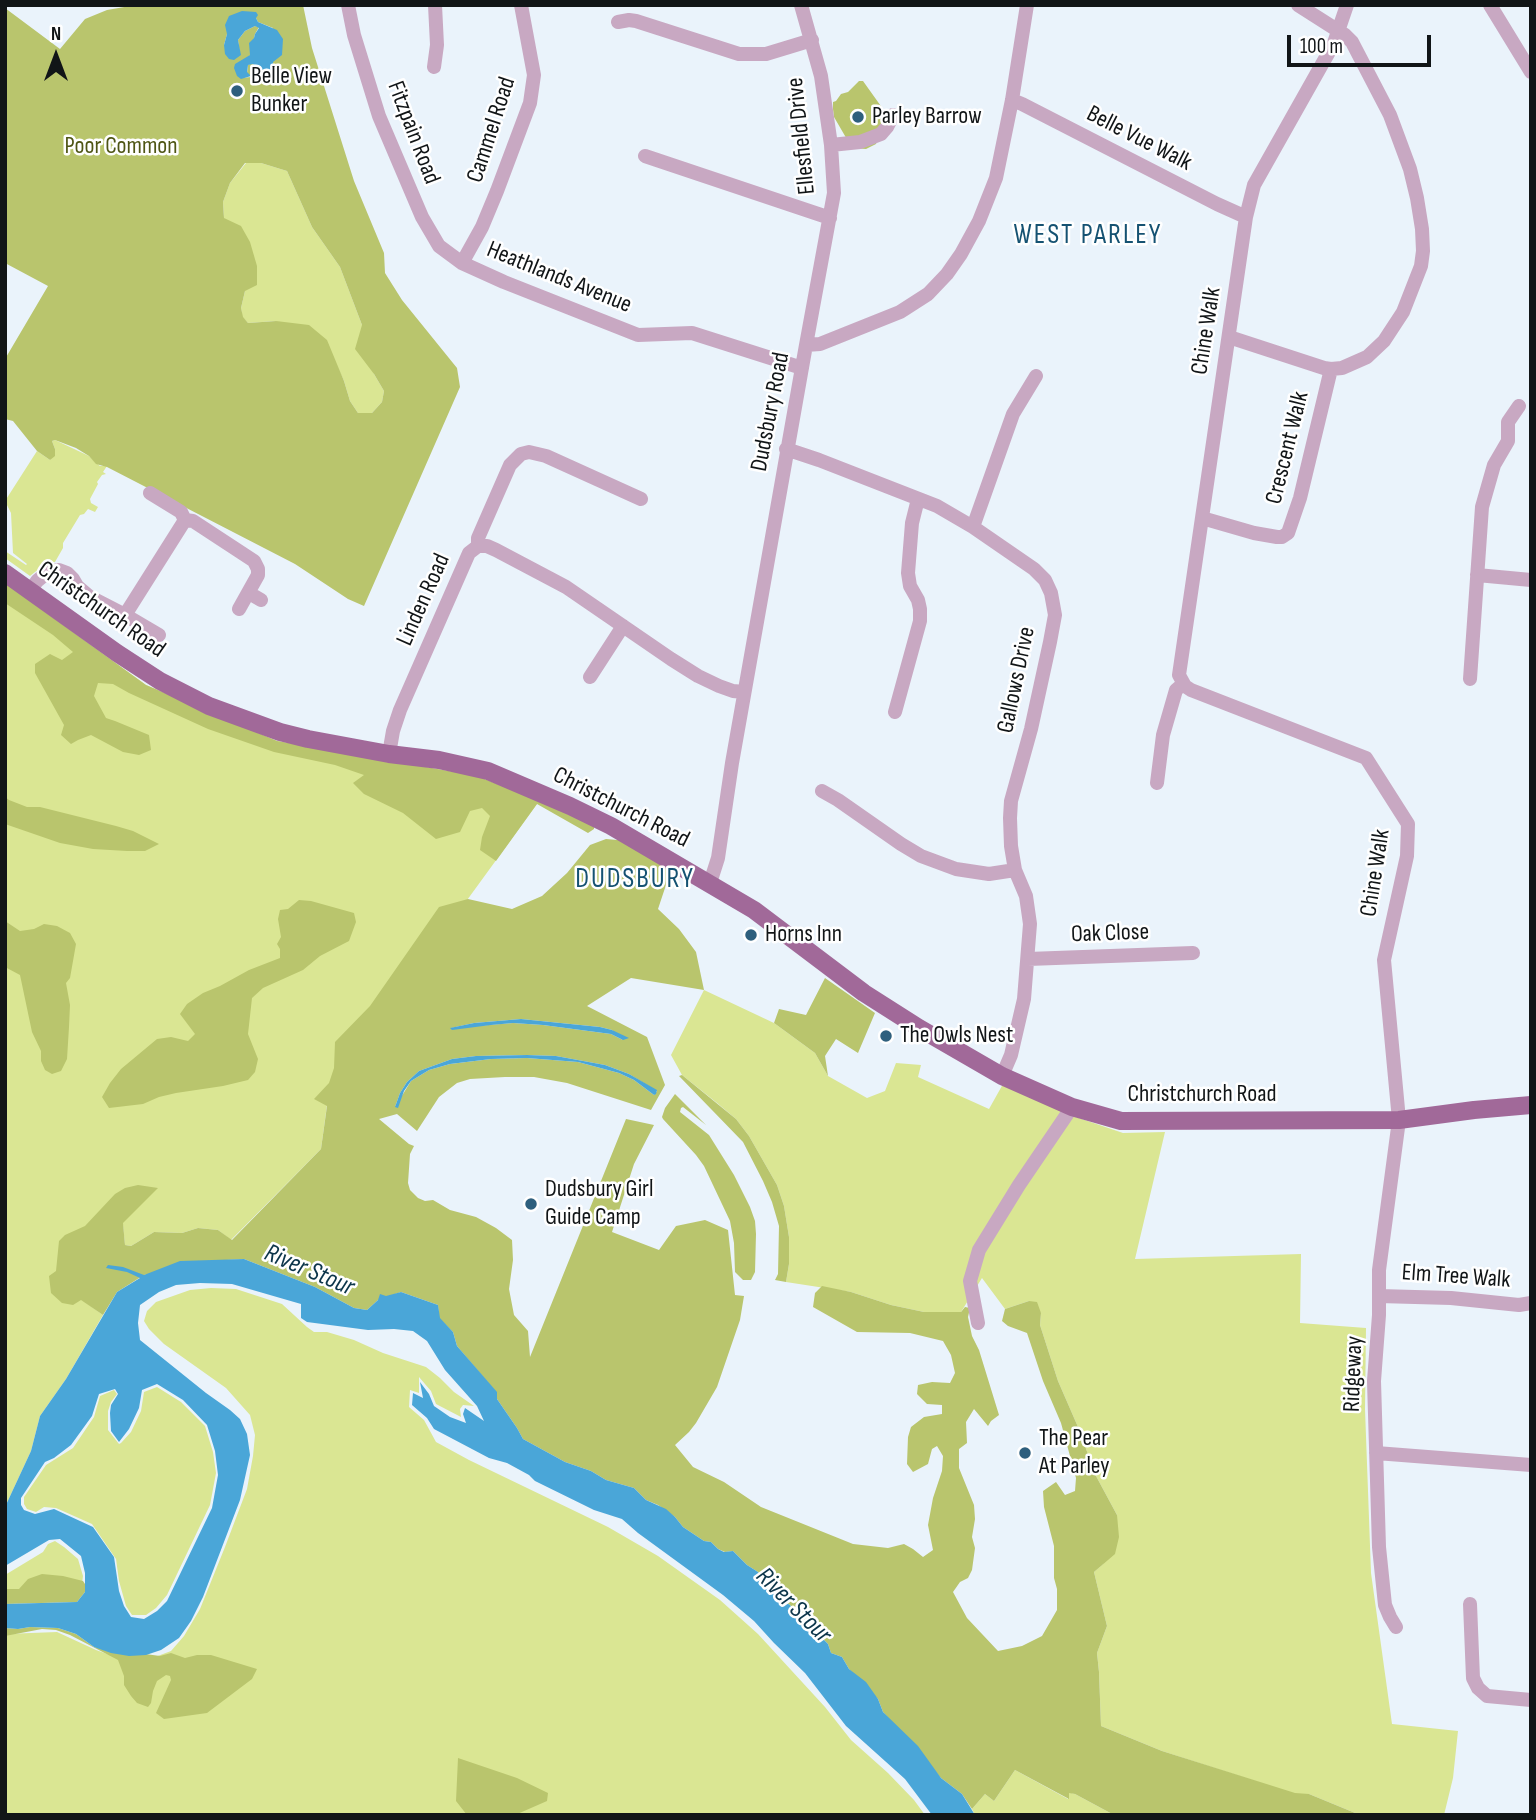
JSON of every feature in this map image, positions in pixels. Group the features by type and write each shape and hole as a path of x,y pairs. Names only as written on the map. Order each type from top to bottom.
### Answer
{"main road":[{"name":"Christchurch Road","path":"5,573 138,667 209,706 308,739 439,760 488,771 611,826 754,910 864,993 919,1028 1002,1076 1072,1107 1121,1121 1399,1120 1531,1105"}],"street":[{"name":"Fitzpain Road","path":"348,5 354,35 379,116 422,217 439,246 462,263"},
{"path":"434,67 438,45 435,5"},
{"name":"Cammel Road","path":"462,263 482,227 530,103 534,75 520,5"},
{"name":"Ellesfield Drive","path":"802,5 821,76 831,145 834,193 806,345"},
{"name":"Dudsbury Road","path":"710,883 718,858 744,692 806,345 820,344 900,312 928,294 947,274 979,221 996,178 1027,5"},
{"name":"Crescent Walk","path":"1229,337 1324,368 1342,368 1367,357 1384,341 1404,312 1421,266 1423,251 1417,198 1390,115 1352,42 1298,5"},
{"name":"Chine Walk","path":"1347,5 1334,43 1254,185 1246,216 1179,675 1183,684 1191,690 1366,758 1408,824 1407,856 1384,960 1399,1120"},
{"path":"1490,5 1530,68"},
{"path":"618,22 636,21 739,54 766,54 812,40"},
{"name":"Belle Vue Walk","path":"1012,100 1217,204 1246,216"},
{"path":"831,145 860,142 881,134 893,115"},
{"path":"645,156 831,218"},
{"name":"Heathlands Avenue","path":"462,263 638,335 692,333 802,368"},
{"name":"Crescent Walk","path":"1202,518 1277,537 1288,533 1300,498 1331,369"},
{"path":"973,527 1013,414 1036,376"},
{"path":"1470,679 1482,507 1494,465 1508,441 1508,422 1519,406"},
{"name":"Gallows Drive","path":"786,449 937,506 1034,569 1045,580 1054,604 1055,615 1050,642 1031,729 1011,801 1011,846 1015,870 1026,896 1030,924 1024,999 1011,1055 1002,1076"},
{"path":"478,546 478,538 510,465 521,454 529,452 546,456 641,499"},
{"path":"150,493 181,512 185,520"},
{"path":"895,712 920,621 920,609 910,586 908,573 912,523 918,499"},
{"path":"185,520 193,521 254,561 258,569 255,597 239,610"},
{"path":"125,615 185,520"},
{"name":"Linden Road","path":"390,754 393,730 400,710 469,554 478,546 496,550 566,587 698,676 726,689 744,692"},
{"path":"30,591 48,571 59,570 74,579 77,586 90,597 159,635"},
{"path":"1477,575 1531,580"},
{"path":"590,677 623,626"},
{"name":"Chine Walk","path":"1157,783 1163,735 1176,690 1183,684"},
{"path":"822,792 921,856 956,869 989,874 1015,870"},
{"name":"Oak Close","path":"1028,959 1193,953"},
{"path":"978,1323 970,1281 979,1250 1072,1107"},
{"name":"Ridgeway","path":"1396,1627 1385,1605 1379,1547 1374,1381 1380,1315 1379,1270 1399,1120"},
{"name":"Elm Tree Walk","path":"1379,1296 1451,1298 1519,1305 1531,1303"},
{"path":"1376,1453 1531,1465"},
{"path":"1470,1604 1473,1678 1478,1688 1487,1696 1531,1700"}],"green space":[{"name":"Poor Common","path":"136,5 303,5 312,48 354,181 384,253 385,273 402,300 457,368 460,387 364,606 348,599 295,564 107,467 96,464 76,448 52,441 55,456 50,460 37,451 13,421 5,419 5,359 48,286 5,263 5,8 60,49 85,19 107,10","holes":["256,18 258,22 273,28 273,66 257,67 253,63 248,65 247,73 251,77 241,78 259,27 245,31 238,40 240,55 224,45 227,34","245,163 261,163 287,171 312,227 340,267 362,325 355,349 384,391 382,402 372,413 358,413 350,401 327,340 309,325 276,321 248,323 243,317 241,308 245,291 257,285 257,266 250,242 241,226 224,218 223,202 230,183"]},
{"path":"859,81 863,81 883,109 882,126 876,144 866,149 852,148 834,117 833,109 833,102"},
{"path":"246,163 261,163 287,171 312,227 340,267 362,325 374,374 384,391 382,402 372,413 358,413 350,401 336,364 276,321 248,323 242,317 245,291 224,218 223,202 230,183"},
{"path":"52,441 89,456 100,466 107,466 103,472 106,474 97,482 90,499 91,503 98,507 95,512 88,509 80,515 55,562 45,564 30,576 5,558 5,551 27,564 13,553 11,513 5,501 37,451 50,460 55,449"},
{"path":"5,583 146,685 277,741 477,776 537,804 462,907 327,1105 321,1149 231,1240 218,1230 198,1228 182,1233 154,1232 131,1246 125,1245 123,1225 81,1299 103,1315 66,1379 40,1416 31,1451 5,1507"},
{"path":"5,583 146,685 277,741 477,776 594,822 594,829 588,833 537,804 496,861 480,850 490,816 482,808 470,811 460,832 436,839 403,813 364,794 353,783 364,775 335,765 274,752 208,729 113,684 98,683 94,696 106,718 149,735 151,750 139,755 123,752 91,735 71,744 61,735 64,725 35,673 35,664 50,654 62,660 73,652 5,603"},
{"path":"5,797 27,807 40,807 133,831 159,844 145,851 127,851 60,843 5,824"},
{"path":"606,839 629,841 672,867 658,909 679,929 696,952 704,990 631,978 587,1006 647,1037 665,1085 651,1110 567,1083 534,1077 505,1077 470,1079 457,1083 439,1097 417,1131 397,1114 379,1119 414,1146 410,1154 408,1183 410,1190 418,1198 433,1200 450,1210 476,1217 512,1240 513,1260 509,1289 514,1315 528,1331 530,1357 626,1119 654,1125 634,1164 612,1232 659,1250 676,1226 705,1220 728,1230 735,1295 744,1296 740,1320 717,1387 696,1423 675,1445 693,1467 724,1482 761,1507 853,1544 888,1548 904,1544 923,1557 933,1550 928,1525 942,1471 943,1456 937,1446 932,1449 928,1464 913,1472 907,1464 908,1437 911,1427 924,1417 942,1414 942,1405 927,1404 917,1394 918,1385 932,1382 950,1383 955,1373 951,1355 943,1341 910,1333 857,1332 813,1307 815,1293 822,1286 924,1312 961,1312 965,1307 970,1308 968,1317 972,1336 999,1415 988,1426 974,1409 966,1422 967,1443 959,1449 959,1468 974,1505 972,1537 975,1548 968,1578 960,1582 953,1592 967,1618 998,1651 1022,1646 1042,1636 1057,1610 1054,1546 1044,1507 1043,1491 1056,1482 1065,1495 1075,1491 1076,1478 1061,1423 1027,1333 1002,1321 1005,1309 1029,1301 1037,1302 1041,1313 1040,1325 1058,1381 1096,1476 1117,1515 1119,1537 1115,1554 1094,1572 1107,1626 1097,1653 1101,1726 1162,1751 1295,1793 1309,1794 1360,1815 1114,1815 1075,1794 1069,1793 1069,1799 1015,1770 994,1801 985,1794 972,1809 962,1794 941,1778 883,1712 878,1699 849,1669 842,1657 831,1653 828,1644 797,1616 790,1605 778,1598 758,1572 733,1551 725,1552 711,1542 704,1541 683,1527 675,1517 646,1500 634,1488 606,1480 591,1471 565,1462 523,1439 497,1399 496,1392 457,1346 453,1332 439,1318 438,1305 401,1292 378,1300 367,1310 354,1308 315,1287 244,1259 144,1275 117,1292 103,1315 81,1300 73,1305 62,1303 51,1293 49,1276 56,1271 59,1241 65,1235 85,1226 115,1194 125,1188 138,1185 158,1188 123,1223 125,1245 131,1246 154,1232 182,1233 198,1228 218,1230 232,1240 321,1149 327,1106 314,1099 329,1083 334,1068 335,1042 370,1006 439,907 468,899 512,909 542,896 567,873 590,845","holes":["521,1019 600,1027 612,1030 623,1040 611,1034 543,1025 513,1023 451,1028","556,1056 605,1065 629,1074 657,1091 654,1095 619,1073 578,1062 527,1058 491,1059 450,1064 429,1070 411,1081 395,1107 407,1082 419,1071 452,1059"]},
{"path":"299,900 354,913 356,922 349,941 320,956 303,970 263,988 252,998 248,1034 258,1059 255,1072 248,1080 176,1093 143,1104 109,1108 102,1097 121,1069 157,1039 171,1037 188,1041 195,1034 180,1014 187,1004 249,970 280,958 277,944 281,937 278,919 280,910 288,909"},
{"path":"5,921 20,931 44,924 57,926 70,933 76,944 70,978 66,983 70,1005 69,1027 67,1059 61,1071 52,1074 45,1070 41,1051 32,1032 20,975 5,967"},
{"path":"825,978 875,1013 858,1053 836,1039 825,1056 828,1076 815,1053 774,1023 779,1009 806,1015"},
{"path":"704,990 774,1023 815,1053 828,1076 867,1098 885,1091 896,1063 921,1065 918,1077 989,1109 1003,1084 1073,1116 1123,1133 1165,1132 1135,1259 1301,1254 1300,1323 1366,1328 1365,1409 1371,1573 1392,1724 1458,1731 1453,1778 1444,1815 1360,1815 1309,1794 1295,1794 1162,1751 1101,1726 1097,1653 1107,1626 1094,1572 1103,1564 1117,1515 1096,1476 1058,1381 1040,1325 1041,1313 1029,1301 1005,1309 982,1278 961,1312 924,1312 851,1292 786,1282 789,1237 777,1185 736,1119 682,1075 671,1055"},
{"path":"682,1075 736,1119 777,1185 789,1237 786,1282 775,1280 778,1274 779,1226 763,1181 743,1142 679,1076"},
{"path":"675,1094 706,1125 681,1108 680,1112 709,1135 750,1207 756,1234 755,1272 751,1280 743,1280 735,1272 730,1221 704,1166 662,1117"},
{"path":"236,1289 282,1304 314,1332 327,1332 354,1340 426,1367 474,1406 463,1405 460,1409 461,1417 436,1404 431,1391 419,1377 419,1393 410,1390 409,1407 424,1420 436,1442 608,1527 658,1556 720,1600 758,1634 825,1707 851,1740 888,1773 925,1815 5,1815 5,1634 57,1632 121,1659 155,1657 171,1651 184,1636 200,1609 225,1547 247,1489 255,1435 250,1415 226,1388 164,1344 144,1321 147,1311 156,1302 190,1290"},
{"path":"157,1387 181,1402 205,1426 216,1473 210,1505 167,1595 146,1615 132,1615 126,1606 116,1559 92,1524 56,1508 44,1507 36,1512 27,1509 24,1497 46,1465 73,1448 94,1417 100,1396 114,1390 117,1394 108,1411 108,1430 119,1444 131,1432 141,1411 144,1392"},
{"path":"55,1541 78,1559 83,1576 81,1591 5,1601 5,1575 43,1552 48,1544"},
{"path":"42,1574 83,1581 85,1592 77,1602 5,1604 5,1589 19,1589 28,1579"},
{"path":"5,1628 58,1628 76,1634 94,1647 160,1656 171,1653 185,1658 211,1655 257,1669 252,1679 207,1713 164,1719 156,1713 171,1680 170,1676 166,1675 157,1681 148,1707 137,1703 131,1696 124,1685 124,1676 118,1660 70,1635 42,1629 5,1636"},
{"path":"458,1758 517,1778 548,1793 547,1801 515,1815 467,1815 456,1801"},
{"path":"1015,1770 1068,1799 1068,1792 1075,1794 1114,1815 975,1815 972,1809 985,1794 994,1801"}],"water":[{"path":"242,11 256,12 258,22 277,30 283,39 282,55 273,62 275,70 259,70 253,64 248,65 247,72 251,76 241,79 237,76 235,64 250,55 249,43 259,28 255,26 245,31 238,40 241,55 234,60 225,54 224,45 227,34 225,25 229,16"},
{"path":"521,1019 600,1027 629,1038 623,1040 611,1034 513,1023 452,1030 450,1028"},
{"path":"556,1056 605,1065 629,1074 657,1090 656,1094 619,1073 578,1062 527,1058 491,1059 450,1064 429,1070 411,1081 398,1108 395,1107 407,1082 419,1071 452,1059"},
{"path":"244,1259 315,1287 354,1308 367,1310 378,1300 380,1294 386,1296 401,1292 438,1305 440,1318 453,1332 457,1346 497,1392 497,1399 523,1439 565,1462 591,1471 606,1480 634,1488 646,1500 666,1509 683,1527 704,1541 711,1542 724,1552 733,1551 758,1572 778,1598 790,1605 797,1616 828,1644 831,1653 842,1657 849,1669 866,1682 883,1712 918,1746 941,1778 962,1794 975,1815 932,1815 905,1779 846,1726 805,1673 754,1621 622,1519 594,1510 535,1481 507,1463 489,1458 434,1429 427,1418 412,1405 413,1393 423,1398 420,1382 434,1406 450,1417 466,1423 463,1414 465,1408 484,1421 477,1406 445,1370 427,1341 413,1331 368,1330 307,1322 301,1318 301,1304 232,1284 176,1285 159,1292 140,1305 140,1340 230,1410 240,1419 247,1434 250,1455 240,1500 203,1597 191,1621 179,1638 161,1650 146,1655 129,1656 94,1647 76,1634 58,1628 5,1628 5,1604 77,1602 85,1592 81,1556 60,1539 49,1540 5,1566 5,1507 31,1451 40,1416 66,1379 117,1292 140,1278 106,1268 108,1265 123,1267 144,1275 180,1261","holes":["157,1384 183,1400 207,1425 215,1451 218,1475 212,1508 167,1601 144,1619 131,1617 119,1591 114,1557 93,1527 54,1509 35,1514 24,1510 21,1498 45,1462 71,1445 92,1416 99,1394 115,1389 118,1394 111,1405 110,1413 111,1431 119,1442 139,1408 142,1390"]}],"place":[{"name":"Belle View Bunker","path":"237,91"},
{"name":"Parley Barrow","path":"858,117"},
{"name":"Horns Inn","path":"751,935"},
{"name":"The Owls Nest","path":"886,1036"},
{"name":"Dudsbury Girl Guide Camp","path":"531,1204"},
{"name":"The Pear At Parley","path":"1025,1453"}],"district":[{"name":"WEST PARLEY","path":"1088,236"},
{"name":"DUDSBURY","path":"635,880"}],"water label":[{"name":"River Stour","path":"309,1271"},
{"name":"River Stour","path":"793,1606"}]}
